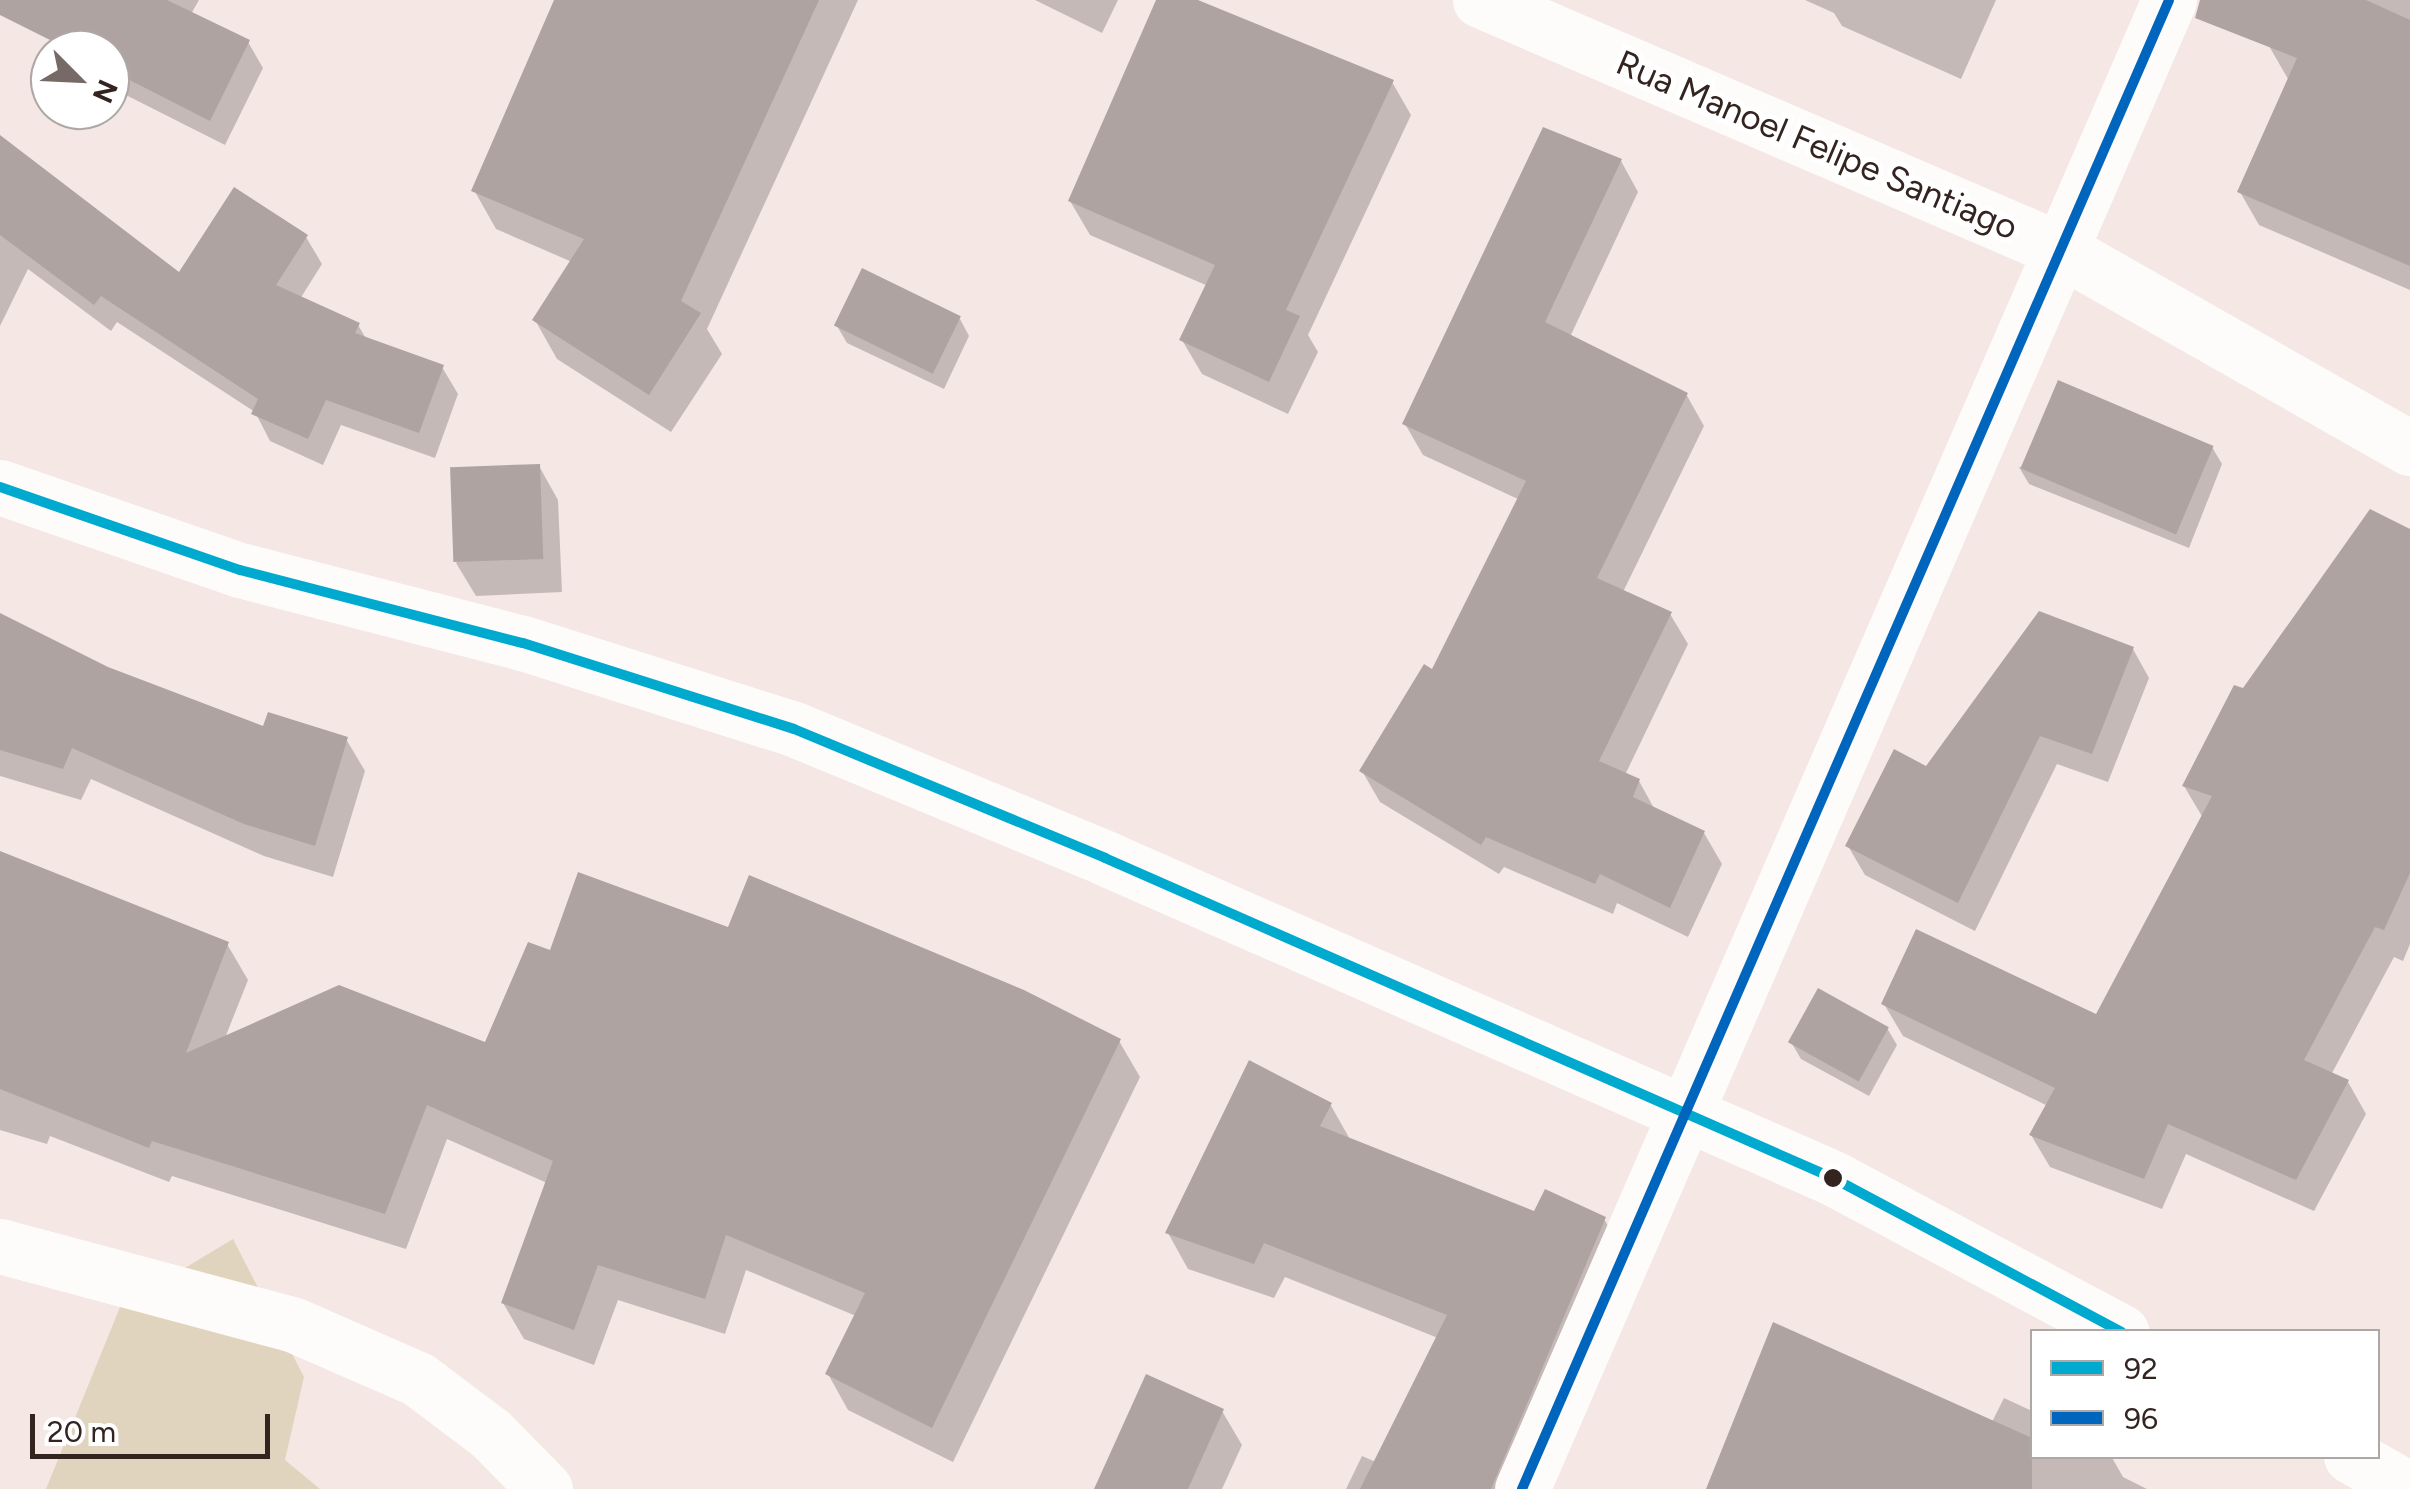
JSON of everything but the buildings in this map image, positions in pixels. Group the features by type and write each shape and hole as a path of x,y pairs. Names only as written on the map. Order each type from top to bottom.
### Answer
{"street":[{"name":"Rua Manoel Felipe Santiago","path":"1480,0 2061,250 2410,448"},
{"path":"1522,1489 2170,0"},
{"path":"0,487 240,570 522,643 794,729 1833,1178 2115,1329"},
{"path":"0,1246 292,1324 418,1378 491,1434 544,1489"},
{"path":"2356,1459 2408,1489"}],"shaded area":[{"path":"233,1239 304,1377 285,1460 320,1489 46,1489 120,1307"}],"transit line":[{"name":"96","path":"1522,1489 2169,0"},
{"name":"92","path":"0,487 240,570 523,643 794,729 1105,858 1833,1178 2115,1329"}]}
